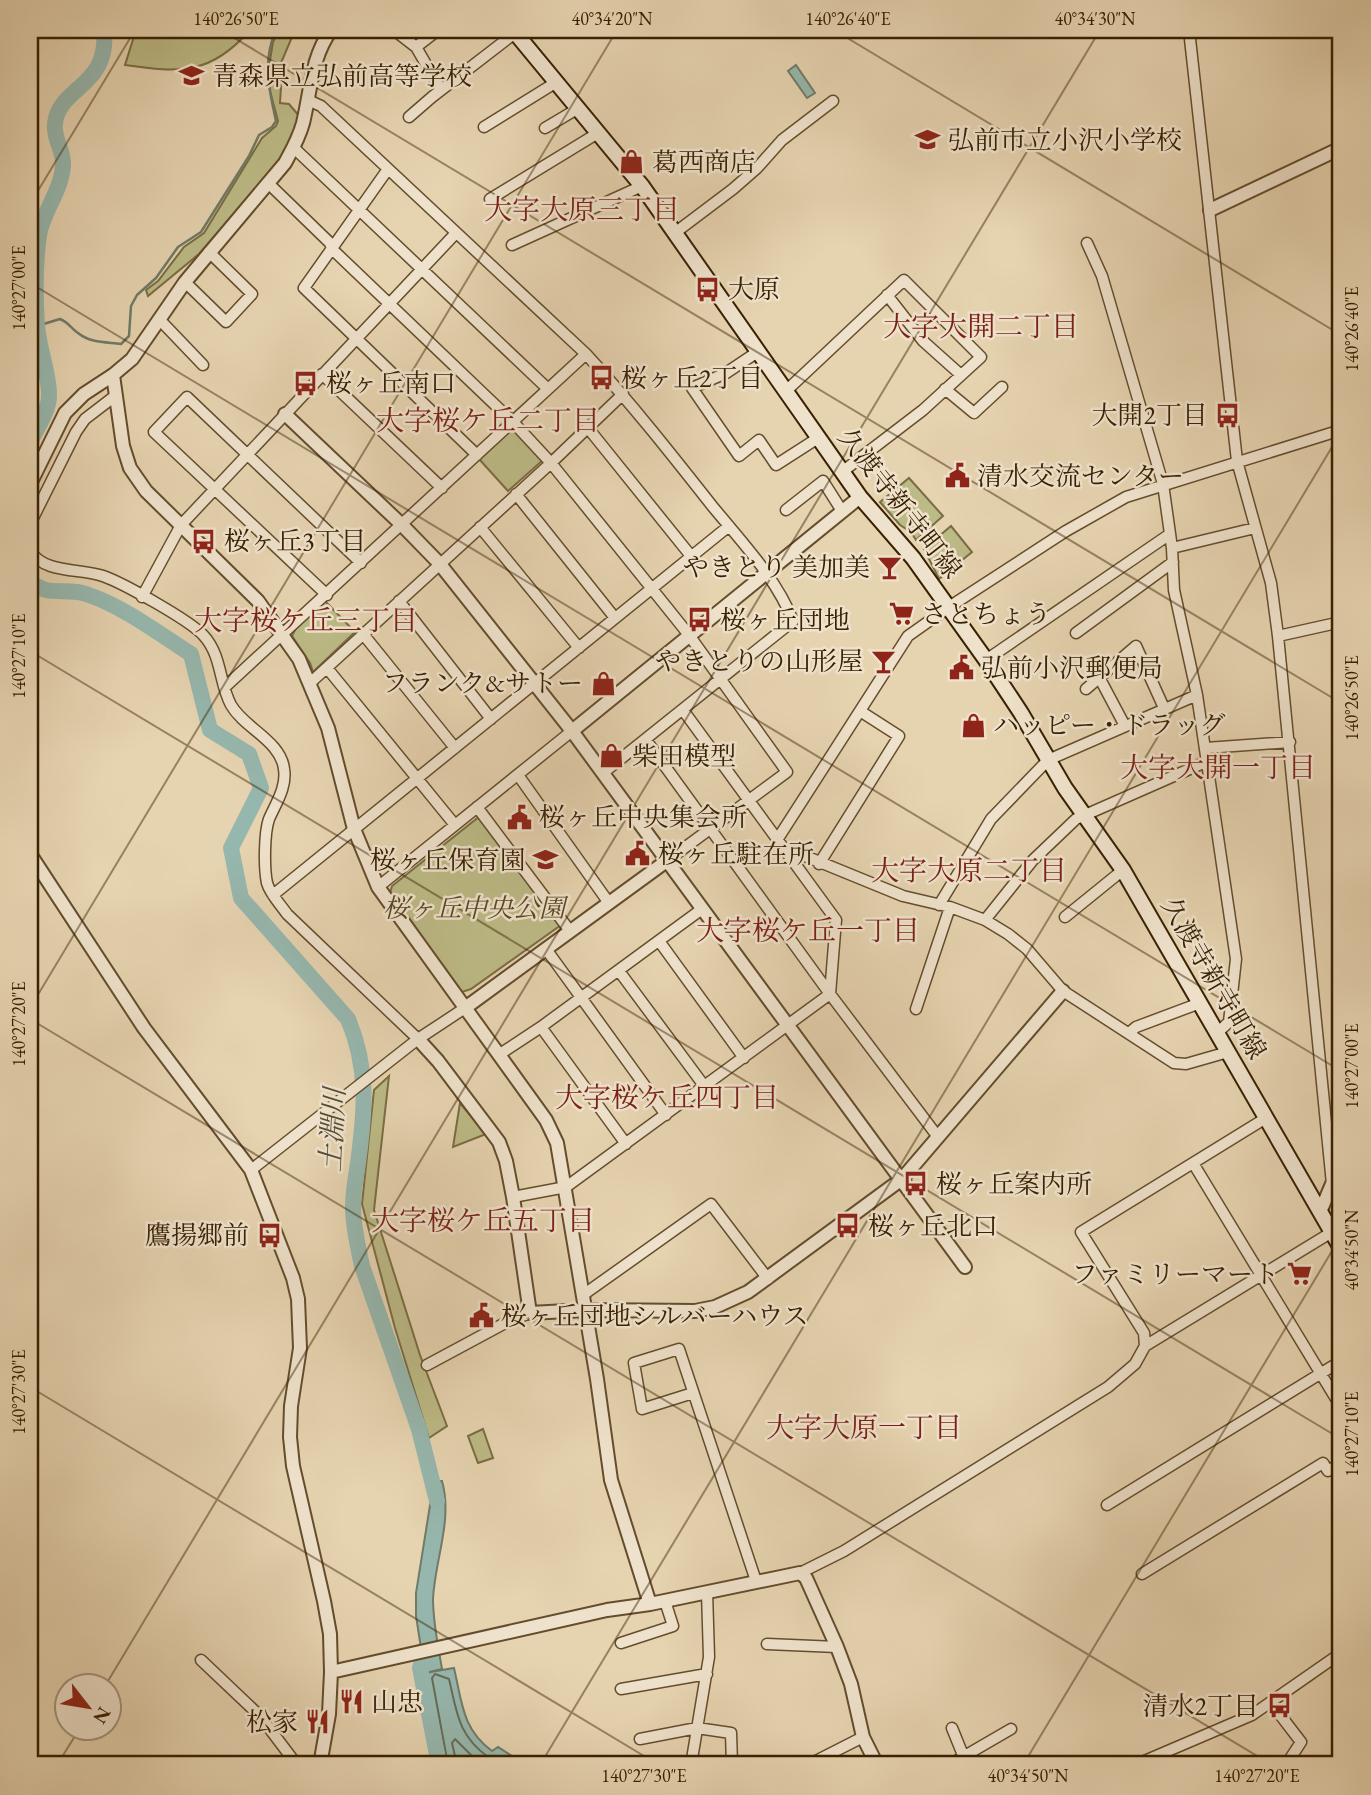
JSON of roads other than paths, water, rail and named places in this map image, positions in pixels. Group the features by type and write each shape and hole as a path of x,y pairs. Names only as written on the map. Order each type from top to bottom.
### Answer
{"main road":[{"name":"久渡寺新寺町線","path":"514,31 676,232 842,472 913,558 986,660 1084,816 1123,870 1341,1248"}],"street":[{"path":"30,484 65,413 84,394 132,359 185,282 294,148 308,100 316,57 331,30"},
{"path":"394,30 416,47 442,90"},
{"path":"416,47 438,30"},
{"path":"1189,30 1237,461 1271,583 1278,636 1332,1185"},
{"path":"409,117 514,31"},
{"path":"484,127 555,83"},
{"path":"308,100 321,106 586,355 623,394 729,526 789,610 793,621 603,773"},
{"path":"676,232 733,189 757,168 782,140 833,101"},
{"path":"545,128 577,109"},
{"path":"490,200 598,133"},
{"path":"294,148 548,389"},
{"path":"1210,210 1341,148"},
{"path":"388,169 304,288 477,455"},
{"path":"251,1170 418,1039 465,1008 787,772 689,635 551,463 513,422 387,304 332,249 330,243 268,183"},
{"path":"512,245 642,187"},
{"path":"142,597 181,525 456,233"},
{"path":"1087,243 1102,276 1163,484 1172,548 1174,590 1206,748 1236,959 1229,1022 1217,1033"},
{"path":"185,282 226,322 252,294 209,252"},
{"path":"786,391 904,280 981,357 945,390 842,472"},
{"path":"887,295 923,341 961,375"},
{"path":"159,319 203,365"},
{"path":"759,351 726,373 692,388 739,456 759,440 776,465 818,438"},
{"path":"225,687 586,355"},
{"path":"322,374 442,488"},
{"path":"113,375 123,446 130,468 146,491 258,601 283,635 310,683 328,728 354,829 378,887 547,1120 557,1143 566,1187 611,1480 650,1604"},
{"path":"945,390 974,413 1003,387"},
{"path":"310,683 623,394"},
{"path":"30,524 75,432 85,419 115,396"},
{"path":"327,595 154,432 187,397 361,563"},
{"path":"285,414 439,563 572,731 965,1267"},
{"path":"588,428 691,556"},
{"path":"780,844 908,636 949,607 1126,497 1341,430"},
{"path":"786,510 824,481 842,511"},
{"path":"516,494 615,618"},
{"path":"378,887 860,496"},
{"path":"273,895 729,526"},
{"path":"480,527 579,648"},
{"path":"1172,548 1255,528"},
{"path":"986,660 1170,534"},
{"path":"30,551 34,558 43,564 103,576 189,624 204,636 217,657 230,703 279,754 284,766 282,791 266,830 267,883 287,914 438,1061 499,1142 513,1197 530,1313"},
{"path":"1076,633 1173,562"},
{"path":"399,601 491,719"},
{"path":"1278,636 1341,622"},
{"path":"363,634 455,748"},
{"path":"1086,689 1136,646 1164,708"},
{"path":"327,668 455,825"},
{"path":"1099,677 1125,726"},
{"path":"939,905 991,819 1048,760 1197,695"},
{"path":"513,1197 566,1187 830,994 836,920 683,710"},
{"path":"819,864 899,736 860,711"},
{"path":"646,740 830,994 938,1137"},
{"path":"1206,748 1290,742"},
{"path":"985,920 1033,860 1076,819 1208,761"},
{"path":"518,775 610,903"},
{"path":"478,807 570,931"},
{"path":"780,844 819,864 903,896 950,907 985,920 1027,949 1063,991 1174,1063 1186,1064 1228,1052"},
{"path":"30,854 144,1028 251,1170 293,1278 298,1299 300,1348 291,1406 293,1466 330,1634 329,1714 320,1765"},
{"path":"1065,917 1123,870"},
{"path":"916,1009 950,907"},
{"path":"500,1054 581,999 702,909"},
{"path":"659,941 744,1058"},
{"path":"546,949 666,1115"},
{"path":"619,971 705,1087"},
{"path":"428,1365 507,1322 530,1313 586,1310 695,1311 732,1300 768,1279 902,1179 1063,991"},
{"path":"1129,1033 1136,1027 1200,1003"},
{"path":"541,1027 626,1144"},
{"path":"1145,1346 1144,1333 1081,1232 1266,1118"},
{"path":"1193,1163 1341,1407"},
{"path":"1320,1212 1341,1163"},
{"path":"583,1295 711,1204 768,1279"},
{"path":"331,1672 607,1609 650,1604 800,1573 844,1551 1108,1387 1135,1364 1145,1346 1332,1232"},
{"path":"693,1393 642,1409 634,1363 679,1349 756,1581"},
{"path":"1107,1505 1341,1361"},
{"path":"1142,1574 1323,1463 1328,1471 1341,1463"},
{"path":"800,1573 806,1578 837,1647 851,1684 863,1737 877,1765"},
{"path":"691,1765 709,1657 707,1592"},
{"path":"621,1643 673,1626 665,1601"},
{"path":"767,1644 837,1647"},
{"path":"1135,1765 1252,1715 1341,1655"},
{"path":"201,1660 260,1716 297,1765"},
{"path":"621,1689 707,1674"},
{"path":"1271,1703 1301,1742 1286,1765"},
{"path":"640,1739 697,1728 731,1733 732,1765"},
{"path":"953,1728 965,1762"},
{"path":"949,1765 965,1762 1011,1728"},
{"path":"807,1765 863,1737"}],"water":[{"path":"796,65 815,93 807,98 788,71"},
{"path":"442,1481 445,1525 433,1599 442,1669 425,1673 454,1668 465,1714 475,1734 492,1751 498,1747 526,1765 442,1765 438,1752 424,1667 421,1668 420,1676 417,1660 421,1648 416,1593 431,1499 431,1483"}],"waterway":[{"name":"土淵川","path":"30,442 45,414 49,396 38,334 36,280 39,235 62,174 62,154 55,124 58,112 65,102 92,75 99,64 104,49 104,30"},
{"path":"37,326 60,319 93,340 121,344 129,336 131,306 137,295 156,278 178,247 201,232 249,156 259,135 276,121 268,64 276,30"},
{"name":"土淵川","path":"30,581 50,591 79,592 100,599 191,654 210,730 249,754 261,788 231,848 241,898 348,1019 355,1037 364,1090 353,1201 356,1236 362,1266 419,1429 437,1501"},
{"name":"土淵川","path":"424,1655 420,1668 439,1765"}],"place":[{"name":"青森県立弘前高等学校","path":"192,76"},
{"name":"弘前市立小沢小学校","path":"928,140"},
{"name":"葛西商店","path":"632,162"},
{"name":"大原","path":"708,289"},
{"name":"桜ヶ丘2丁目","path":"601,378"},
{"name":"桜ヶ丘南口","path":"306,383"},
{"name":"大開2丁目","path":"1228,415"},
{"name":"清水交流センター","path":"957,476"},
{"name":"桜ヶ丘3丁目","path":"204,541"},
{"name":"やきとり 美加美","path":"890,567"},
{"name":"さとちょう","path":"901,614"},
{"name":"桜ヶ丘団地","path":"700,620"},
{"name":"やきとりの山形屋","path":"883,661"},
{"name":"弘前小沢郵便局","path":"961,668"},
{"name":"フランク&サトー","path":"603,683"},
{"name":"ハッピー・ドラッグ","path":"973,725"},
{"name":"柴田模型","path":"612,756"},
{"name":"桜ヶ丘中央集会所","path":"519,817"},
{"name":"桜ヶ丘駐在所","path":"638,854"},
{"name":"桜ヶ丘保育園","path":"546,860"},
{"name":"桜ヶ丘案内所","path":"916,1184"},
{"name":"桜ヶ丘北口","path":"848,1226"},
{"name":"鷹揚郷前","path":"269,1235"},
{"name":"ファミリーマート","path":"1299,1274"},
{"name":"桜ヶ丘団地シルバーハウス","path":"481,1316"},
{"name":"山忠","path":"351,1702"},
{"name":"清水2丁目","path":"1279,1706"},
{"name":"松家","path":"318,1722"}],"district":[{"name":"大字大原三丁目","path":"582,209"},
{"name":"大字大開二丁目","path":"981,326"},
{"name":"大字桜ケ丘二丁目","path":"488,420"},
{"name":"大字桜ケ丘三丁目","path":"306,620"},
{"name":"大字大開一丁目","path":"1218,767"},
{"name":"大字大原二丁目","path":"969,870"},
{"name":"大字桜ケ丘一丁目","path":"808,930"},
{"name":"大字桜ケ丘四丁目","path":"667,1097"},
{"name":"大字桜ケ丘五丁目","path":"483,1220"},
{"name":"大字大原一丁目","path":"864,1427"}],"park label":[{"name":"桜ヶ丘中央公園","path":"474,908"}]}
